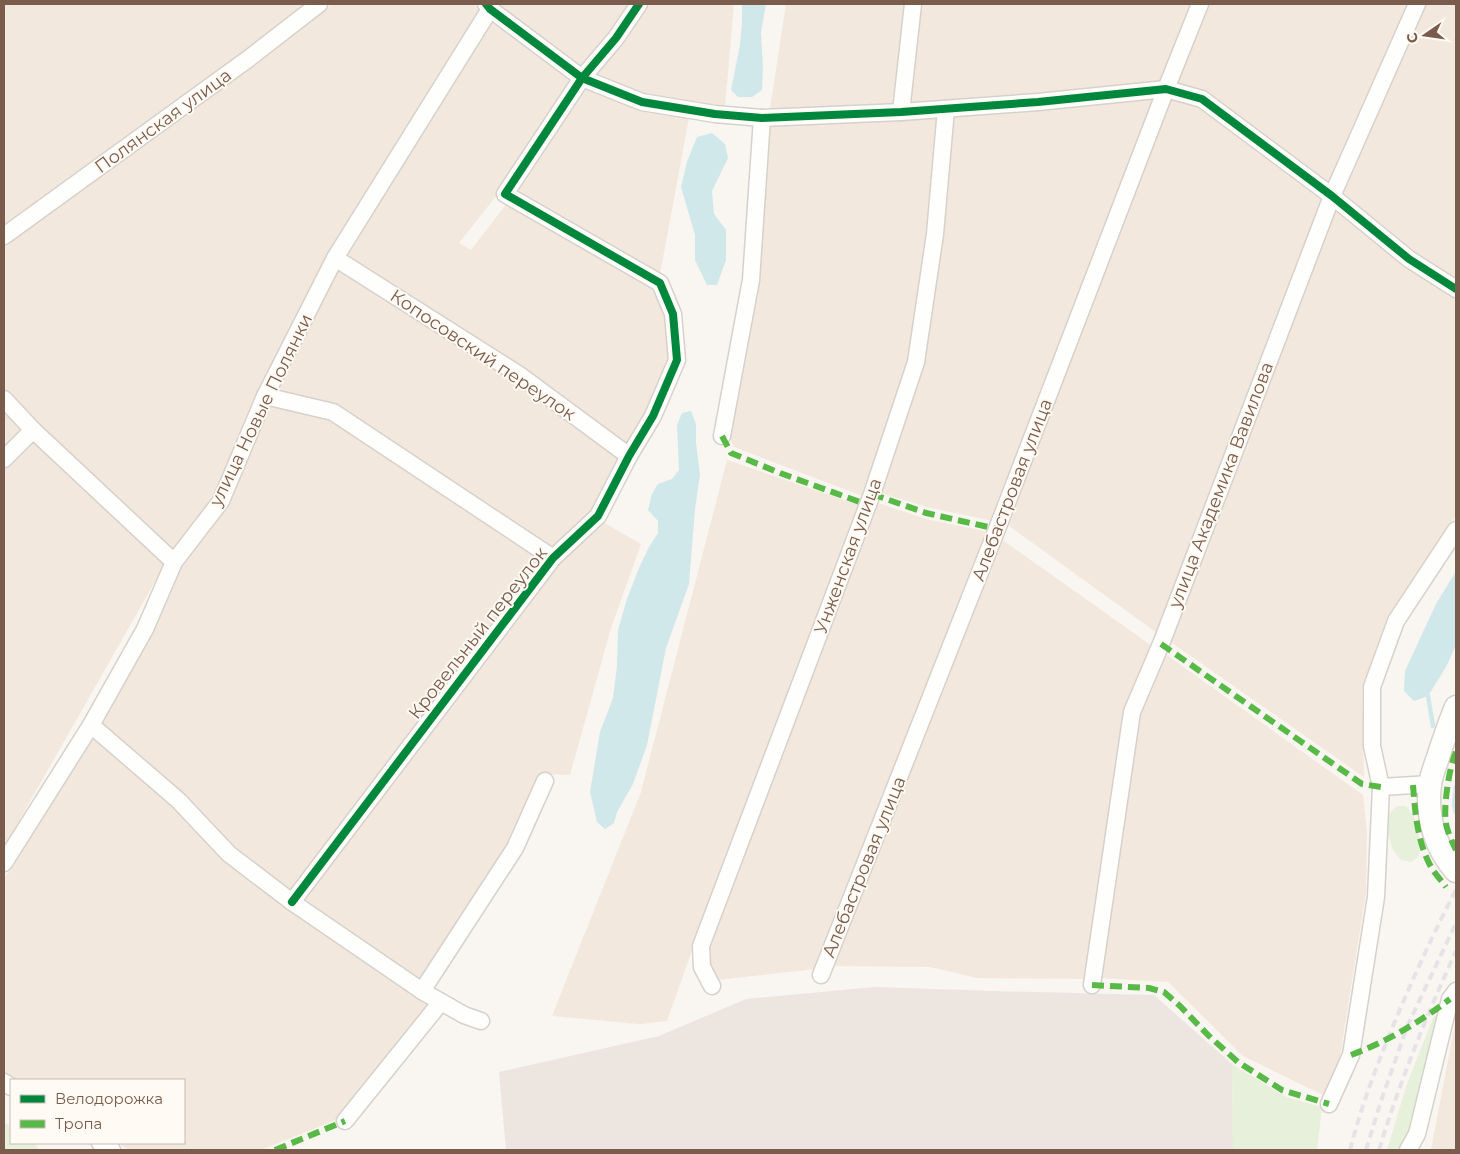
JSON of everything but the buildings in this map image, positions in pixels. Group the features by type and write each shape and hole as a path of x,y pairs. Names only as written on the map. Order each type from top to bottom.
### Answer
{"street":[{"name":"Полянская улица","path":"4,236 248,59 319,4"},
{"path":"582,78 616,38 639,4"},
{"path":"902,112 913,4"},
{"name":"Алебастровая улица","path":"821,975 997,529 1200,4"},
{"name":"улица Академика Вавилова","path":"1092,985 1132,712 1161,644 1332,196 1417,4"},
{"path":"488,6 582,78 642,102 715,114 762,118 902,112 1038,102 1166,89 1202,99 1332,196 1409,259 1456,289"},
{"name":"улица Новые Полянки","path":"4,863 90,724 145,629 174,562 221,501 265,396 335,258 488,6"},
{"name":"Кровельный переулок","path":"292,902 553,558 598,516 629,456 653,416 677,360 673,314 660,283 505,194 582,78"},
{"name":"Унженская улица","path":"712,986 702,966 701,946 872,494 916,362 935,234 946,109"},
{"path":"722,436 751,280 762,118"},
{"name":"Копосовский переулок","path":"335,258 518,374 629,456"},
{"path":"265,396 333,412 553,558"},
{"path":"4,399 34,430 174,562"},
{"path":"4,459 34,430"},
{"path":"1329,1104 1350,1055 1376,897 1380,787 1372,746 1372,687 1396,621 1456,530"},
{"path":"1456,707 1430,784 1429,814 1437,842 1448,862 1456,871"},
{"path":"90,724 178,800 228,854 292,902 422,991 464,1015 481,1021"},
{"path":"422,991 515,848 545,781"},
{"path":"1380,787 1430,784"},
{"path":"1408,1150 1417,1134 1450,999 1456,991"},
{"path":"345,1121 440,1002"}],"shaded area":[{"path":"4,4 307,4 240,56 4,227"},
{"path":"332,4 474,4 479,10 334,245 255,400 213,499 172,553 35,424 4,390 4,246 248,70"},
{"path":"494,4 628,4 583,70"},
{"path":"647,4 734,4 725,106 643,93 594,75 620,45"},
{"path":"786,4 907,4 896,104 770,109"},
{"path":"918,4 1192,4 1160,82 1040,95 906,105"},
{"path":"1205,4 1409,4 1330,189 1173,84"},
{"path":"1423,4 1456,4 1456,283 1410,254 1338,195"},
{"path":"491,18 572,81 501,190 459,243 471,250 508,202 654,288 666,316 670,360 649,410 626,448 342,256"},
{"path":"584,86 639,109 689,118 660,274 515,192"},
{"path":"1157,97 993,521 927,507 878,492 922,364 951,115"},
{"path":"1168,97 1199,105 1324,199 1157,633 1005,523"},
{"path":"940,115 929,237 908,363 865,497 734,447 727,433 766,125"},
{"path":"1335,205 1404,263 1456,297 1456,516 1387,618 1362,688 1364,777 1169,641"},
{"path":"338,265 513,376 622,458 593,514 551,552 336,408 272,393"},
{"path":"268,403 332,419 545,558 290,894 231,849 98,724 179,565"},
{"path":"4,411 165,564 4,847"},
{"path":"727,460 862,506 696,939 667,1021 639,1024 552,1016 641,792"},
{"path":"875,502 926,519 989,532 816,969 718,980 708,966 706,943"},
{"path":"601,521 641,544 611,628 570,775 543,774 510,848 421,980 301,901 555,562"},
{"path":"997,536 1152,646 1086,979 977,978 930,967 831,966"},
{"path":"1164,653 1363,795 1367,833 1366,892 1340,1057 1323,1095 1243,1056 1168,982 1100,978 1141,713"},
{"path":"93,735 168,803 220,856 281,905 429,1005 343,1117 261,1150 129,1150 119,1144 185,1144 185,1079 15,1079 4,1072 4,878 13,867"},
{"path":"875,987 1154,995 1232,1064 1233,1150 506,1150 499,1072 659,1036 746,999"},
{"path":"1456,1018 1456,1150 1431,1150"}],"green space":[{"path":"1397,806 1406,806 1414,816 1421,846 1418,857 1411,862 1401,860 1393,850 1387,830 1389,814"},
{"path":"1444,1009 1410,1139 1403,1150 1387,1150 1406,1087 1433,1018"},
{"path":"1232,1064 1286,1097 1322,1107 1317,1150 1233,1150"},
{"path":"4,1123 10,1125 10,1144 34,1144 40,1150 4,1150"}],"water":[{"path":"742,4 766,4 761,32 762,90 752,97 738,97 731,90 740,45"},
{"path":"712,133 725,144 728,158 712,191 714,214 726,230 726,260 717,285 707,285 695,260 695,235 681,187 687,162 697,137"},
{"path":"691,411 696,424 700,475 695,509 689,584 666,648 647,745 633,784 617,812 614,823 605,829 597,822 590,792 600,732 613,698 617,666 618,630 639,568 658,533 658,521 648,510 652,494 658,484 672,479 679,470 677,425 682,413"},
{"path":"1456,571 1456,645 1446,667 1428,696 1414,701 1404,691 1405,671 1436,604"}],"waterway":[{"path":"1428,696 1433,726"},
{"path":"1456,787 1454,805 1456,813"}],"railway":[{"path":"1350,1150 1367,1093 1404,1000 1422,958 1456,890"},
{"path":"1366,1150 1407,1027 1456,923"},
{"path":"1379,1150 1414,1049 1456,951"}],"marked path":[{"path":"722,436 731,453 868,505"},
{"path":"872,494 926,513 997,529"},
{"path":"1161,644 1362,784 1381,787"},
{"path":"1456,752 1449,777 1445,817 1448,831 1456,850"},
{"path":"1413,785 1419,836 1422,846 1432,868 1446,887"},
{"path":"1092,985 1149,988 1164,992 1238,1062 1282,1090 1329,1104"},
{"path":"1351,1055 1402,1031 1450,999"},
{"path":"275,1150 345,1121"}],"cycle path":[{"path":"486,4 490,9 582,78 642,102 715,114 762,118 901,112 1038,102 1166,89 1202,99 1332,196 1409,259 1456,289"},
{"path":"292,902 553,558 598,516 629,456 653,416 677,360 673,314 660,283 505,194 582,78 616,38 639,4"}]}
